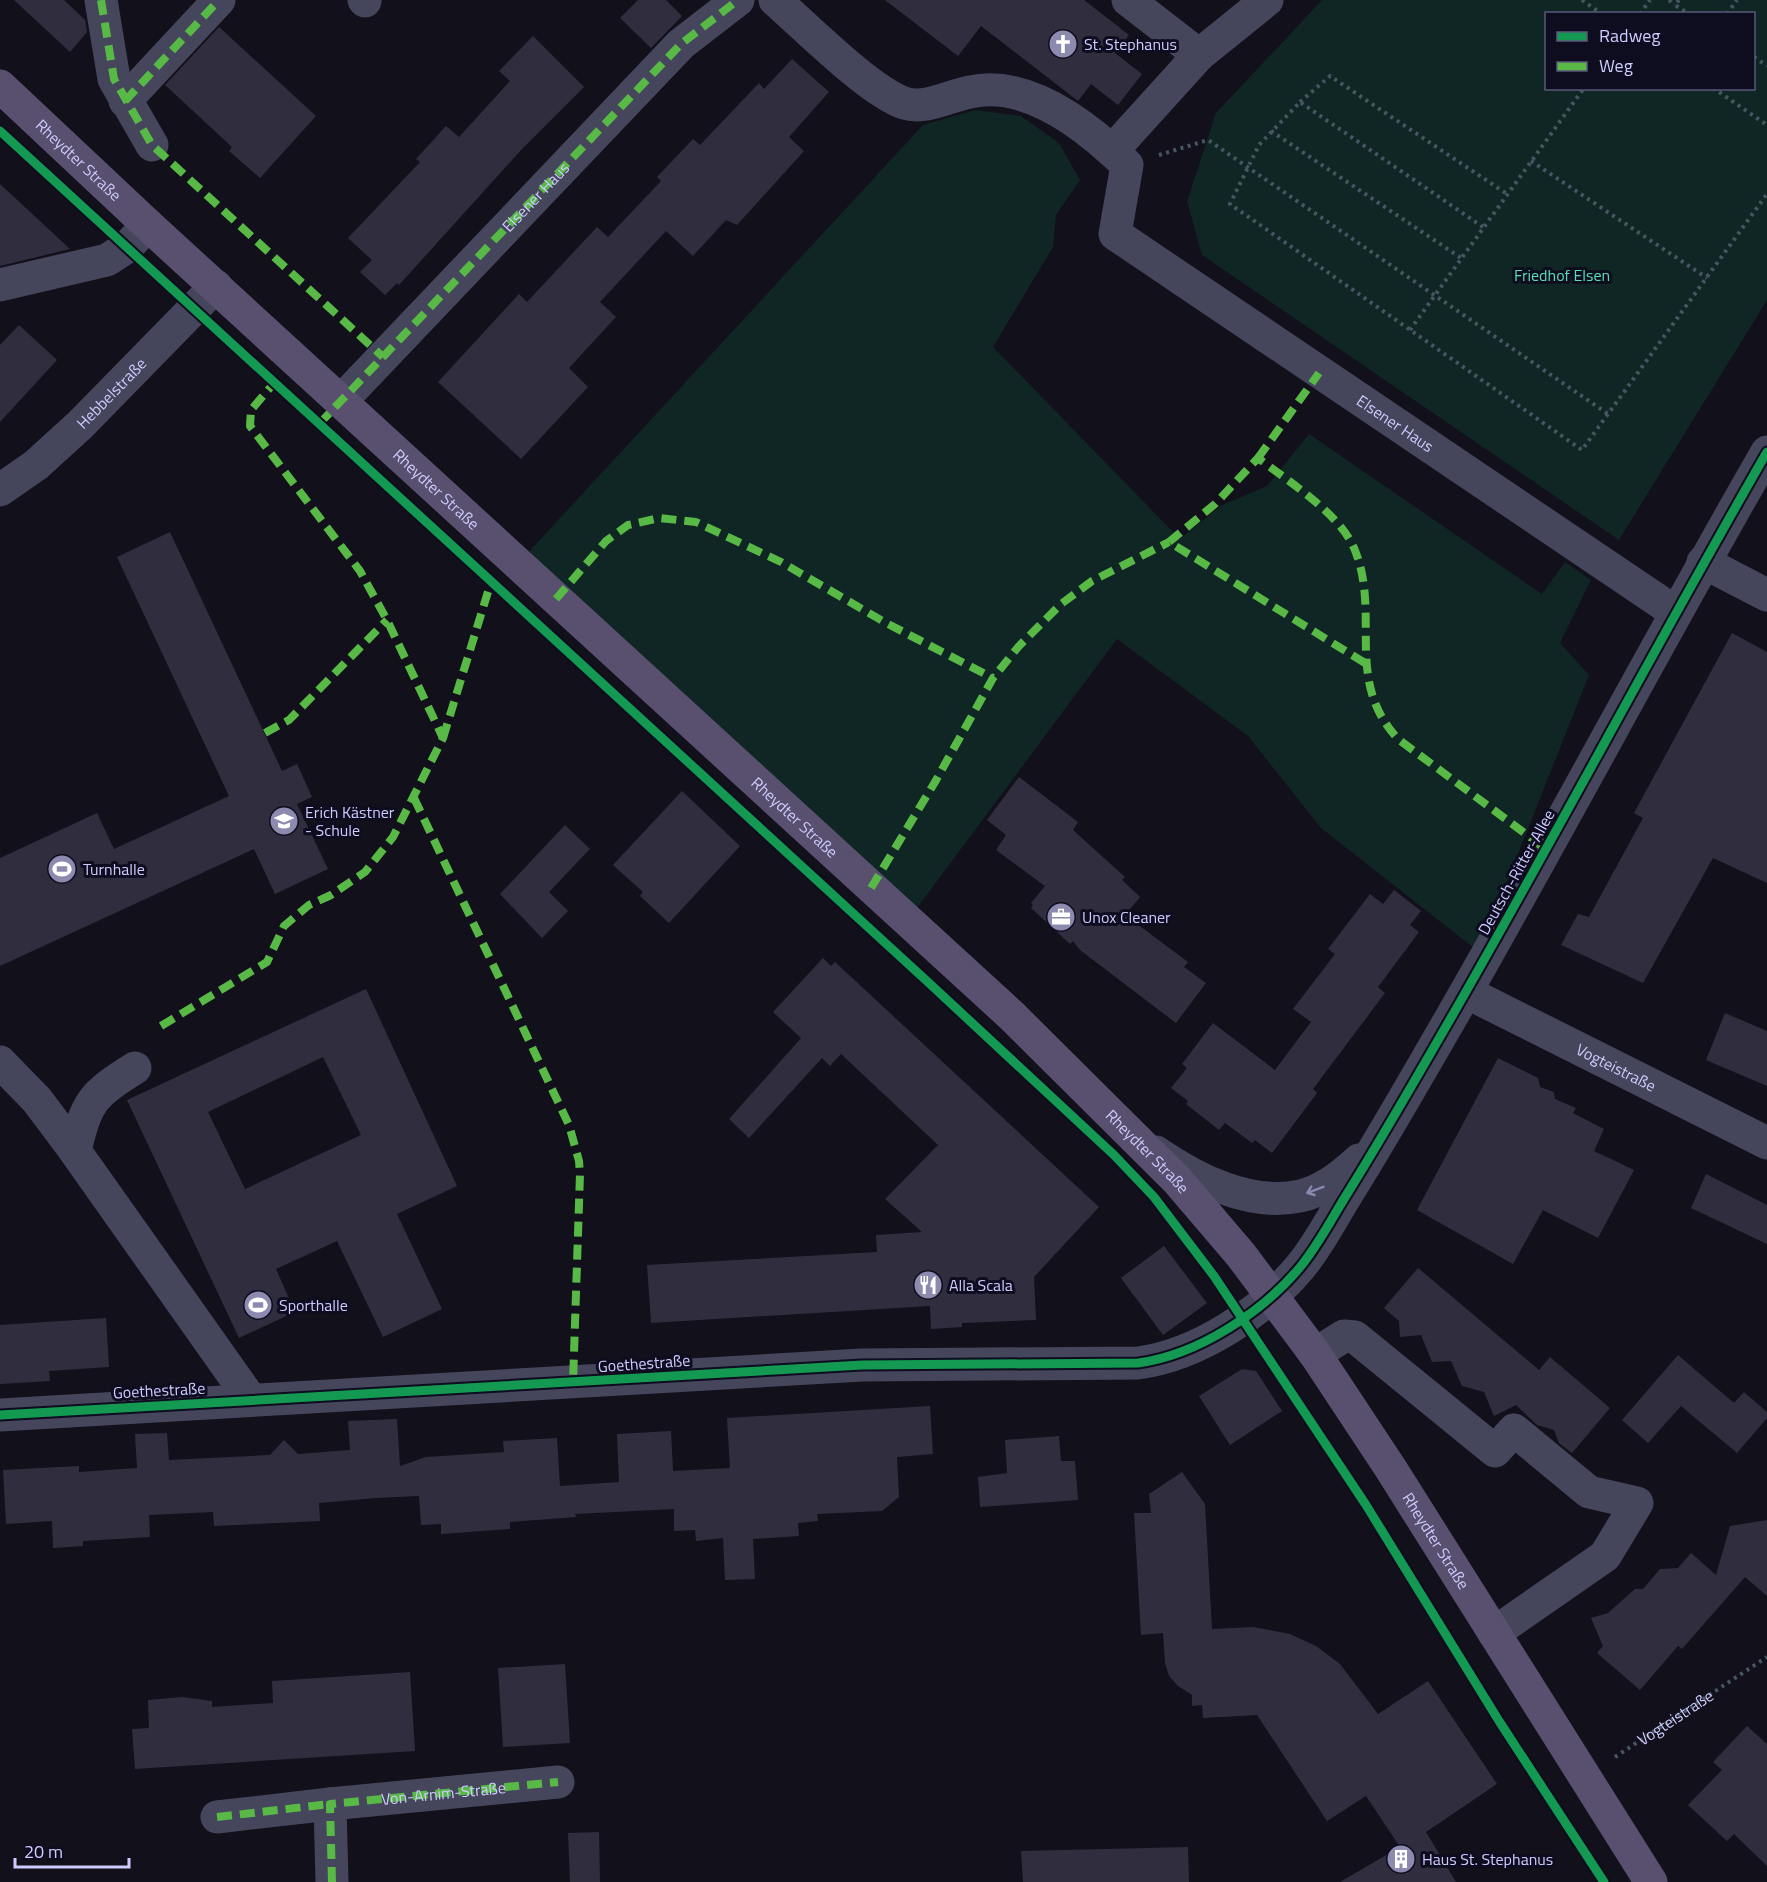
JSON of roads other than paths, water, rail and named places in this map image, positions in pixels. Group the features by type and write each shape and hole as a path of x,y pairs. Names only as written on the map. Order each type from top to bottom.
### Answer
{"main road":[{"name":"Rheydter Straße","path":"0,86 148,225 1003,1008 1140,1140 1210,1216 1272,1294 1315,1354 1651,1882"}],"street":[{"path":"101,0 114,79 152,145"},
{"path":"125,101 219,0"},
{"name":"Elsener Haus","path":"341,401 681,44 738,0"},
{"path":"775,0 872,84 905,103 925,105 989,89 1005,92 1040,103 1060,113 1120,158 1199,55 1267,0"},
{"path":"1128,0 1199,55"},
{"name":"Elsener Haus","path":"1120,158 1114,234 1675,612"},
{"path":"0,285 106,260 127,247 148,225"},
{"name":"Hebbelstraße","path":"0,490 36,465 80,425 216,286"},
{"name":"Deutsch-Ritter-Allee","path":"1272,1294 1302,1264 1379,1143 1466,992 1703,562 1767,452"},
{"path":"1703,562 1767,595"},
{"name":"Vogteistraße","path":"1466,992 1767,1143"},
{"path":"0,1062 37,1100 75,1150 251,1400"},
{"path":"75,1150 84,1116 102,1089 135,1068"},
{"name":"Deutsch-Ritter-Allee","path":"1140,1140 1177,1166 1213,1184 1245,1194 1278,1198 1300,1196 1324,1187 1379,1143"},
{"name":"Goethestraße","path":"0,1415 862,1365 1138,1363 1168,1358 1197,1346 1226,1330 1272,1294"},
{"path":"1315,1354 1344,1336 1355,1337 1495,1451 1514,1430 1589,1492 1637,1503 1605,1556 1494,1633"},
{"name":"Von-Arnim-Straße","path":"217,1817 558,1782"},
{"path":"330,1804 332,1882"}],"place":[{"name":"St. Stephanus","path":"1063,44"},
{"name":"Erich Kästner - Schule","path":"284,821"},
{"name":"Turnhalle","path":"62,869"},
{"name":"Unox Cleaner","path":"1061,917"},
{"name":"Alla Scala","path":"928,1285"},
{"name":"Sporthalle","path":"258,1305"},
{"name":"Haus St. Stephanus","path":"1401,1859"}],"park label":[{"name":"Friedhof Elsen","path":"1562,275"}]}
